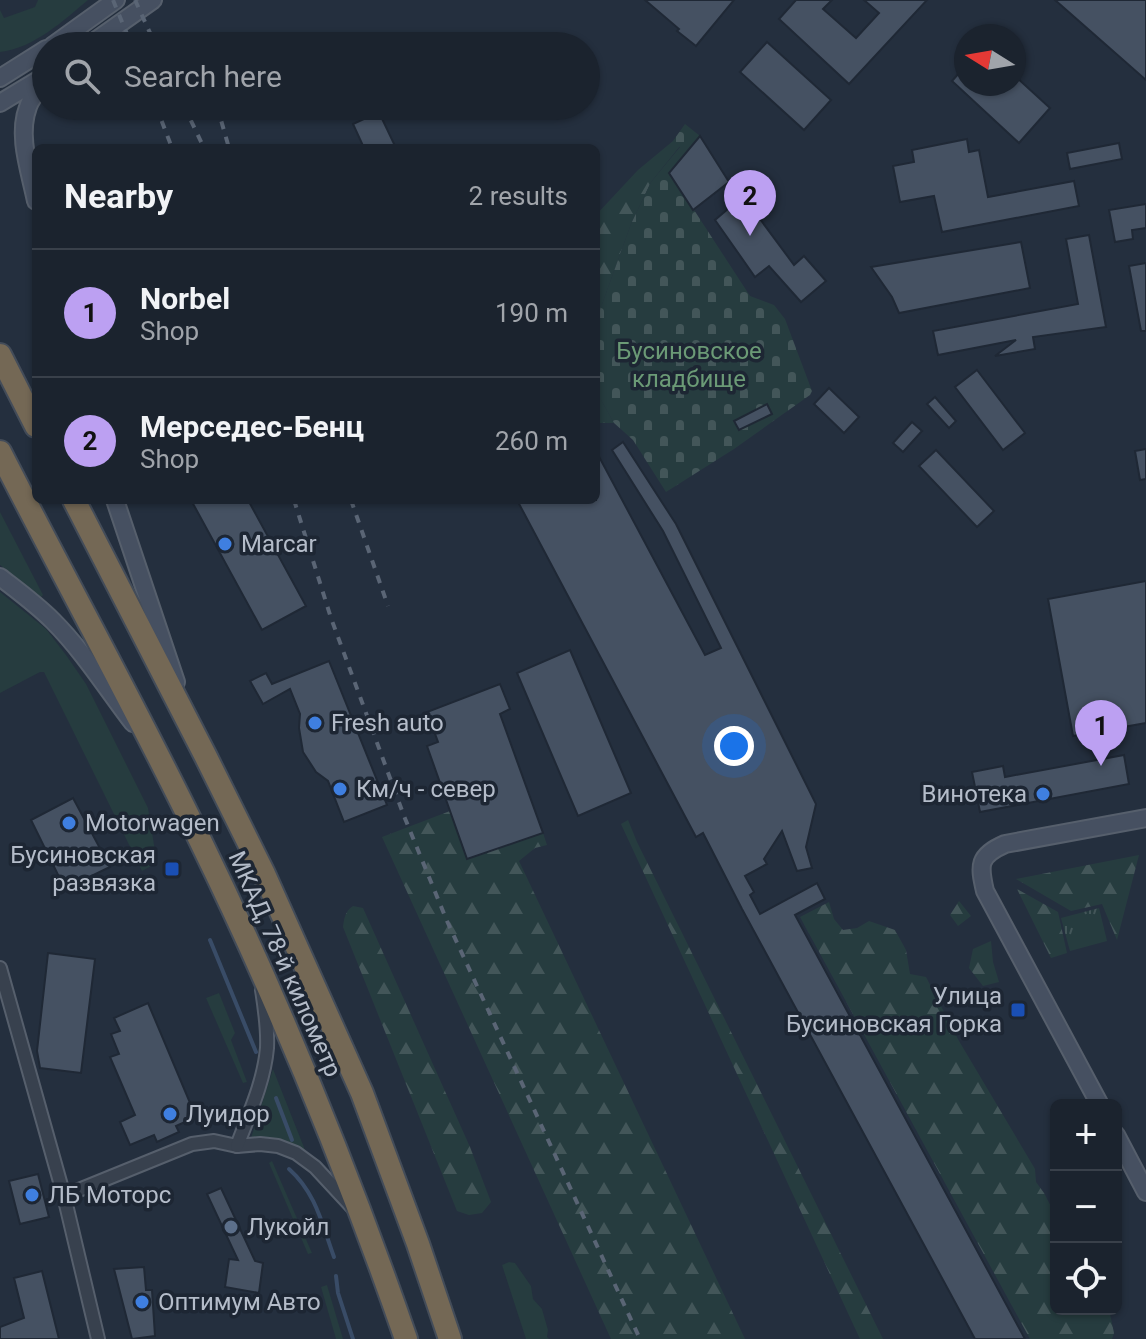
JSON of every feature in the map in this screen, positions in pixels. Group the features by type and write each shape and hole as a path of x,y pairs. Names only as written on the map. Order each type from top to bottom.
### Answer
{"highway":[{"path":"0,355 32,418"},
{"name":"МКАД, 78-й километр","path":"0,452 159,757 258,963 317,1100 406,1339"},
{"name":"МКАД, 78-й километр","path":"76,504 264,874 362,1093 450,1339"}],"main road":[{"path":"70,32 116,0"},
{"path":"108,32 153,0"},
{"path":"0,62 32,53"},
{"path":"0,78 32,58"},
{"path":"0,103 32,86"},
{"path":"32,101 24,127 32,182"},
{"path":"116,504 192,729"},
{"path":"0,577 33,602 77,648 159,757"},
{"path":"1097,1099 985,891 980,872 983,860 989,853 1005,844 1146,818"},
{"path":"1122,1146 1146,1192"}],"street":[{"path":"237,1146 260,1083 267,1048 258,963"},
{"path":"0,968 64,1196 98,1339"},
{"path":"64,1196 192,1144 214,1141 237,1146 260,1144 278,1146 305,1158 364,1220"}],"green space":[{"path":"38,0 88,0 47,32 32,32 32,41 0,52 0,10 4,18 35,7"},
{"name":"Бусиновское кладбище","path":"685,124 700,136 670,173 750,296 774,305 785,319 812,391 734,449 666,492 633,440 614,423 600,398 600,310 631,224 651,182 680,147 673,141"},
{"path":"673,141 680,146 651,182 631,224 600,310 600,211 638,170"},
{"path":"600,398 614,423 600,423"},
{"path":"0,512 43,595 41,597 0,565"},
{"path":"0,592 46,629 86,684 148,808 157,863 142,871 44,672 0,693"},
{"path":"450,811 467,859 543,833 547,845 535,848 519,861 745,1339 611,1339 382,837"},
{"path":"628,820 883,1339 860,1339 621,824"},
{"path":"1139,855 1117,940 1102,904 1071,911 1016,879"},
{"path":"1017,889 1058,912 1067,953 1051,958"},
{"path":"959,901 971,916 958,926 950,915"},
{"path":"829,902 834,919 843,930 857,928 869,921 895,930 906,950 910,974 926,977 959,1041 1035,1169 1036,1182 1050,1204 1050,1315 1110,1315 1114,1333 1112,1339 1030,1339 800,917"},
{"path":"353,906 363,908 470,1147 491,1202 482,1213 469,1215 457,1211 343,927 344,918"},
{"path":"1099,908 1107,941 1070,951 1061,918"},
{"path":"991,941 999,982 983,986 969,968 973,949"},
{"path":"219,993 235,1033 231,1040 247,1082 243,1083 206,998"},
{"path":"273,1069 305,1150 275,1139 251,1138"},
{"path":"272,1161 312,1253 308,1254 269,1163"},
{"path":"515,1263 531,1286 533,1299 542,1309 549,1339 526,1339 502,1265"},
{"path":"327,1285 343,1339 336,1339 321,1287"}],"building":[{"path":"645,0 734,0 696,46"},
{"path":"796,0 832,0 823,9 856,38 879,13 864,0 927,0 849,84 779,19"},
{"path":"1055,0 1146,0 1146,80 1088,29"},
{"path":"767,42 831,100 804,130 740,72"},
{"path":"1026,86 1050,108 1019,143 968,96 1026,96"},
{"path":"362,120 383,120 394,144 362,144 353,124"},
{"path":"700,136 729,182 693,210 669,173"},
{"path":"967,139 969,152 979,150 988,197 1074,181 1079,206 942,232 934,196 900,202 893,166 914,162 912,150"},
{"path":"1119,143 1122,159 1070,169 1067,153"},
{"path":"743,196 794,265 804,256 826,281 801,302 769,266 755,277 715,220"},
{"path":"1146,204 1146,228 1132,230 1133,239 1115,242 1109,210"},
{"path":"1089,235 1106,327 1033,337 1035,349 995,356 1016,340 938,355 933,331 1078,304 1066,239"},
{"path":"1021,242 1030,288 899,313 871,267"},
{"path":"1146,263 1146,331 1141,331 1129,266"},
{"path":"977,370 1025,433 1003,450 955,387"},
{"path":"829,388 859,417 844,433 814,404"},
{"path":"935,397 956,421 949,428 927,404"},
{"path":"767,404 772,414 739,430 734,421"},
{"path":"912,422 922,431 903,452 893,443"},
{"path":"623,442 676,524 816,804 806,847 812,868 797,871 782,831 764,859 767,864 745,876 754,892 750,895 760,914 817,883 825,899 795,915 1025,1339 975,1339 703,833 696,837 519,504 600,504 600,458 705,655 721,648 663,531 612,450"},
{"path":"1146,449 1146,479 1140,480 1135,451"},
{"path":"936,450 994,511 977,527 919,466"},
{"path":"193,504 250,504 306,606 262,630"},
{"path":"1146,581 1146,723 1073,736 1048,599"},
{"path":"570,650 631,793 578,816 517,673"},
{"path":"329,661 387,805 344,822 328,781 316,772 303,752 300,714 290,689 263,704 250,681 266,673 272,684"},
{"path":"500,684 510,709 500,714 543,833 467,859 427,746 438,742 427,712"},
{"path":"1124,755 1129,784 980,812 972,772 1003,766 1005,777"},
{"path":"73,798 110,867 64,887 31,820"},
{"path":"48,953 95,959 81,1073 40,1068 37,1051"},
{"path":"148,1003 196,1117 176,1126 179,1132 157,1142 154,1135 130,1145 120,1122 135,1115 110,1057 119,1054 111,1034 120,1031 114,1018"},
{"path":"38,1174 49,1217 20,1224 9,1181"},
{"name":"Лукойл","path":"221,1188 255,1261 263,1263 259,1293 225,1287 229,1259 238,1260 207,1194"},
{"path":"144,1267 146,1290 152,1290 155,1336 132,1339 114,1269"},
{"path":"42,1271 59,1339 0,1339 0,1327 24,1318 14,1278"}],"waterway":[{"path":"210,940 256,1052"},
{"path":"276,1098 292,1140"},
{"path":"289,1169 312,1199 334,1257"},
{"path":"336,1276 338,1293 353,1339"}],"railway":[{"path":"113,0 126,32"},
{"path":"135,0 150,32"},
{"path":"161,120 170,144"},
{"path":"191,120 202,144"},
{"path":"221,120 228,144"},
{"path":"295,504 331,618 404,816 447,921 640,1339"},
{"path":"352,504 388,606"}],"place":[{"name":"Мерседес-Бенц","path":"750,236"},
{"name":"Marcar","path":"225,544"},
{"name":"Fresh auto","path":"315,723"},
{"name":"Norbel","path":"1101,766"},
{"name":"Км/ч - север","path":"340,789"},
{"name":"Винотека","path":"1043,794"},
{"name":"Motorwagen","path":"69,823"},
{"name":"Бусиновская развязка","path":"172,869"},
{"name":"Улица Бусиновская Горка","path":"1018,1010"},
{"name":"Луидор","path":"170,1114"},
{"name":"ЛБ Моторс","path":"32,1195"},
{"name":"Лукойл","path":"231,1227"},
{"name":"Оптимум Авто","path":"142,1302"}]}
